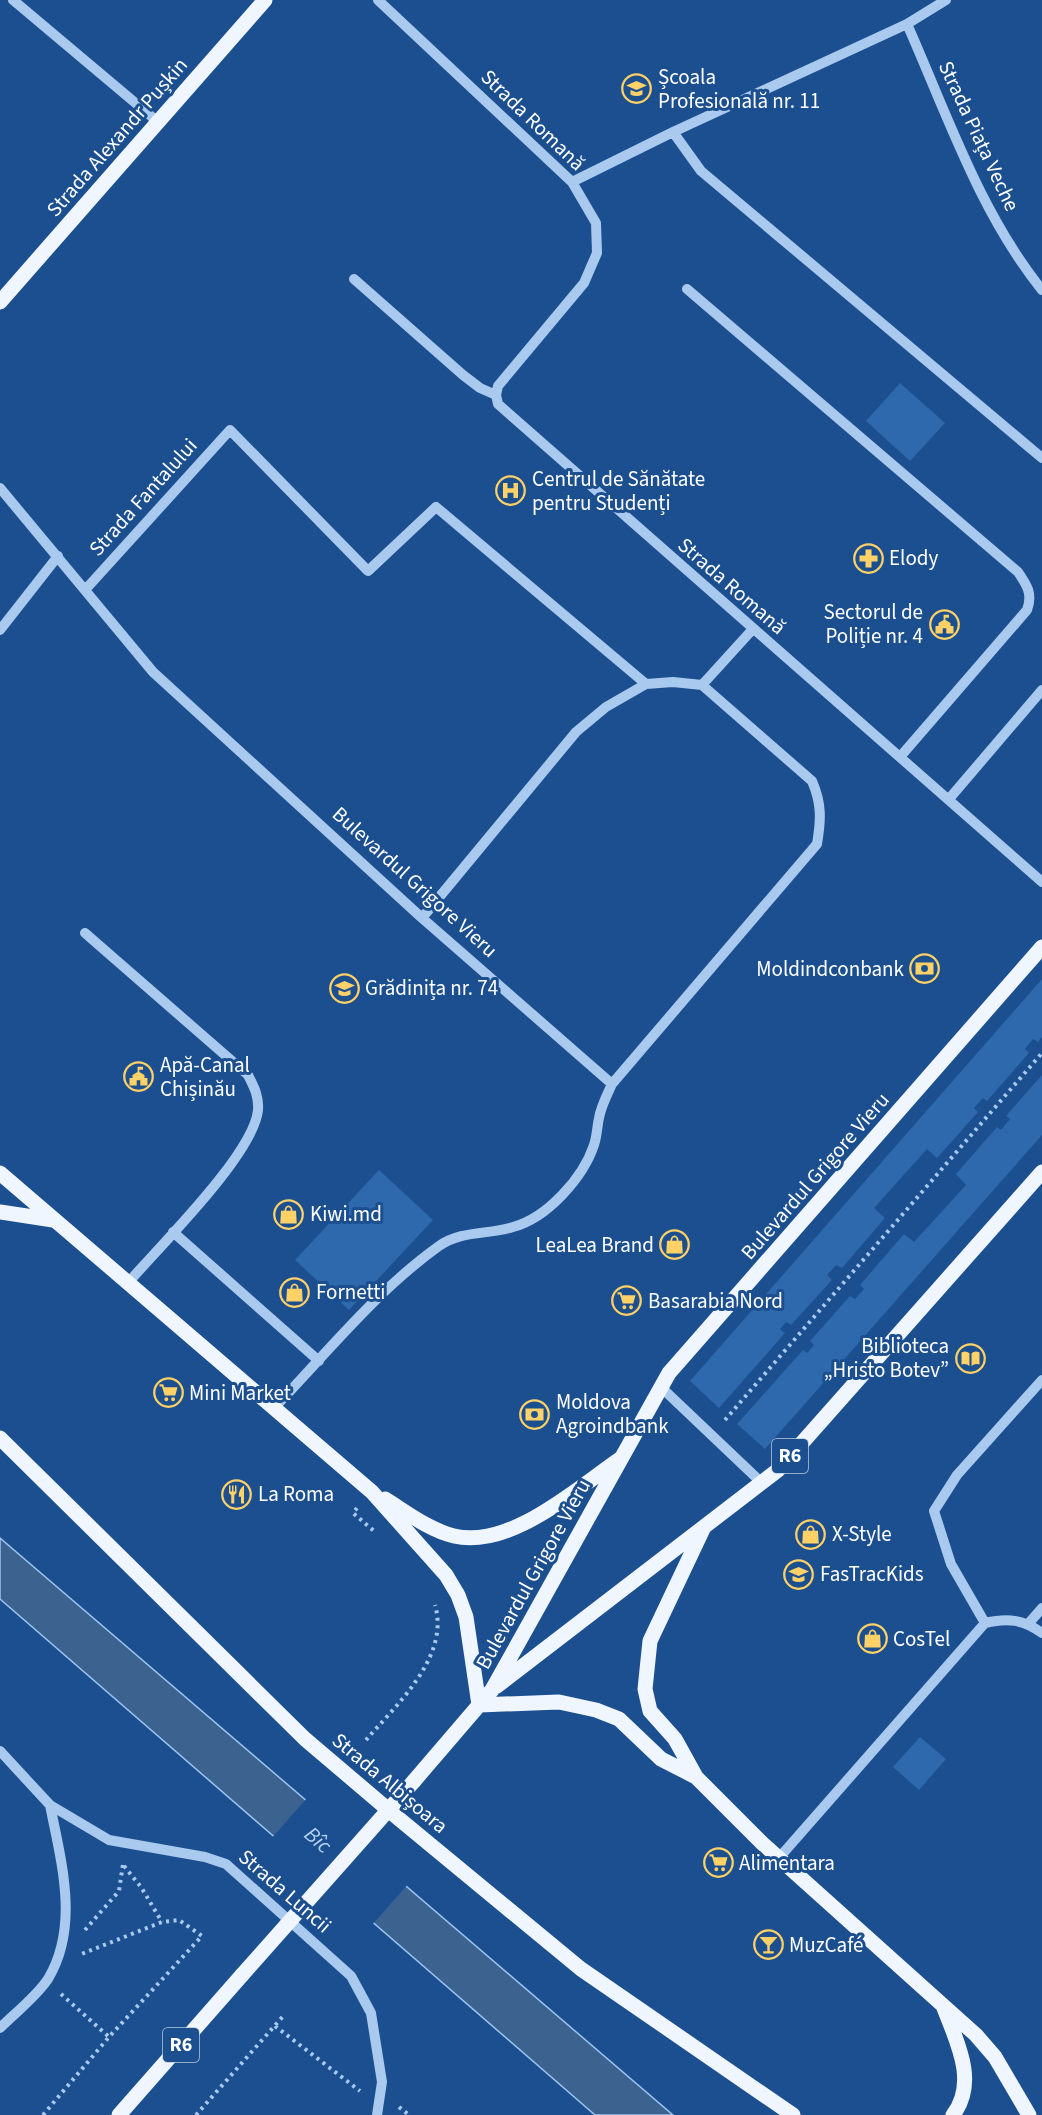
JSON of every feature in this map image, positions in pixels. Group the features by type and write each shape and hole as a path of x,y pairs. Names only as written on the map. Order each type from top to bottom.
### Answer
{"main road":[{"name":"Strada Alexandr Pușkin","path":"0,302 265,0"},
{"name":"Bulevardul Grigore Vieru","path":"492,1690 669,1373 1042,947"},
{"name":"Bulevardul Grigore Vieru","path":"492,1690 778,1470 1042,1172"},
{"path":"0,1173 372,1492 446,1575 458,1595 466,1617 479,1705 559,1702 596,1710 619,1719 661,1759 696,1777"},
{"path":"0,1212 53,1220"},
{"name":"Strada Albișoara","path":"0,1438 305,1739 581,1969 793,2115"},
{"path":"372,1492 452,1536 491,1537 526,1523 622,1458"},
{"path":"704,1526 650,1641 645,1689 650,1711 675,1739 696,1777 778,1859 976,2035 995,2057 1029,2115"},
{"name":"R6","path":"119,2115 492,1690"},
{"path":"943,2006 961,2051 964,2069 961,2105 953,2115"}],"street":[{"path":"13,0 158,122"},
{"name":"Strada Romană","path":"378,0 572,182 596,223 597,253 584,283 498,386 496,395 498,404 752,630 1042,882"},
{"path":"572,182 673,132 907,24 946,0"},
{"name":"Strada Piața Veche","path":"907,24 985,201 1007,239 1042,290"},
{"path":"673,132 701,171 1042,458"},
{"path":"354,279 464,375 480,388 496,395"},
{"path":"687,289 1018,572 1027,585 1031,599 1027,609 900,757"},
{"name":"Strada Fantalului","path":"85,590 230,430 368,571 436,507 646,684"},
{"name":"Bulevardul Grigore Vieru","path":"0,488 153,672 422,918 612,1084"},
{"name":"Strada Fantalului","path":"0,630 58,556"},
{"path":"702,685 752,630"},
{"path":"273,1409 403,1274 440,1245 452,1238 478,1231 513,1227 543,1211 563,1192 582,1169 594,1145 599,1115 612,1084 817,844 822,810 812,782 702,685 673,682 646,684 606,707 576,732 422,918"},
{"path":"949,799 1042,690"},
{"path":"85,933 248,1076 258,1094 256,1119 246,1143 231,1165 127,1284"},
{"path":"172,1232 319,1361"},
{"path":"985,1623 951,1563 934,1511 957,1474 1042,1380"},
{"path":"662,1387 761,1482"},
{"path":"1029,1623 1042,1608"},
{"path":"778,1859 985,1623 1004,1619 1029,1623 1042,1633"},
{"name":"Strada Luncii","path":"0,1751 50,1804 110,1840 205,1857 226,1864 351,1976 370,2013 382,2082 379,2111"},
{"path":"0,2028 46,1981 61,1954 66,1887 50,1804"}],"path":[{"path":"724,1421 1042,1053"},
{"path":"372,1492 352,1513 379,1536"},
{"path":"366,1740 412,1687 425,1666 432,1648 438,1617 433,1599"},
{"path":"110,1840 123,1865 141,1887 162,1922"},
{"path":"61,1954 119,1891 123,1865"},
{"path":"43,2115 109,2037 202,1936 179,1920 162,1922 72,1958 46,1981 109,2037"},
{"path":"196,2115 285,2014"},
{"path":"275,2026 379,2111"}],"shaded area":[{"path":"900,383 945,423 910,461 866,421"},
{"path":"1042,979 1042,1037 1038,1042 1033,1039 1025,1049 1029,1053 987,1101 983,1098 974,1108 978,1112 937,1158 927,1149 874,1208 885,1218 842,1268 836,1265 827,1275 832,1280 791,1325 786,1322 780,1329 785,1333 719,1408 690,1381"},
{"path":"1042,1075 1042,1135 765,1449 737,1424 803,1350 807,1353 814,1345 810,1341 850,1296 855,1299 864,1289 860,1285 904,1234 914,1242 966,1185 956,1174 997,1127 1001,1130 1010,1119 1006,1116"},
{"path":"379,1170 433,1220 349,1310 295,1260"},
{"path":"920,1737 946,1759 919,1790 893,1767"}],"water":[{"name":"Bîc","path":"0,1538 673,2115 595,2115 0,1599"}],"pier":[{"path":"308,1797 409,1883 371,1926 270,1840"}],"place":[{"name":"Școala Profesională nr. 11","path":"637,89"},
{"name":"Centrul de Sănătate pentru Studenți","path":"511,491"},
{"name":"Elody","path":"868,558"},
{"name":"Sectorul de Poliție nr. 4","path":"944,624"},
{"name":"Moldindconbank","path":"925,969"},
{"name":"Grădinița nr. 74","path":"344,988"},
{"name":"Apă-Canal Chișinău","path":"139,1077"},
{"name":"Kiwi.md","path":"289,1214"},
{"name":"LeaLea Brand","path":"675,1245"},
{"name":"Fornetti","path":"295,1292"},
{"name":"Basarabia Nord","path":"627,1301"},
{"name":"Biblioteca „Hristo Botev”","path":"970,1358"},
{"name":"Mini Market","path":"168,1393"},
{"name":"Moldova Agroindbank","path":"535,1414"},
{"name":"La Roma","path":"237,1494"},
{"name":"X-Style","path":"811,1534"},
{"name":"FasTracKids","path":"799,1574"},
{"name":"CosTel","path":"872,1639"},
{"name":"Alimentara","path":"718,1863"},
{"name":"MuzCafé","path":"768,1945"}]}
